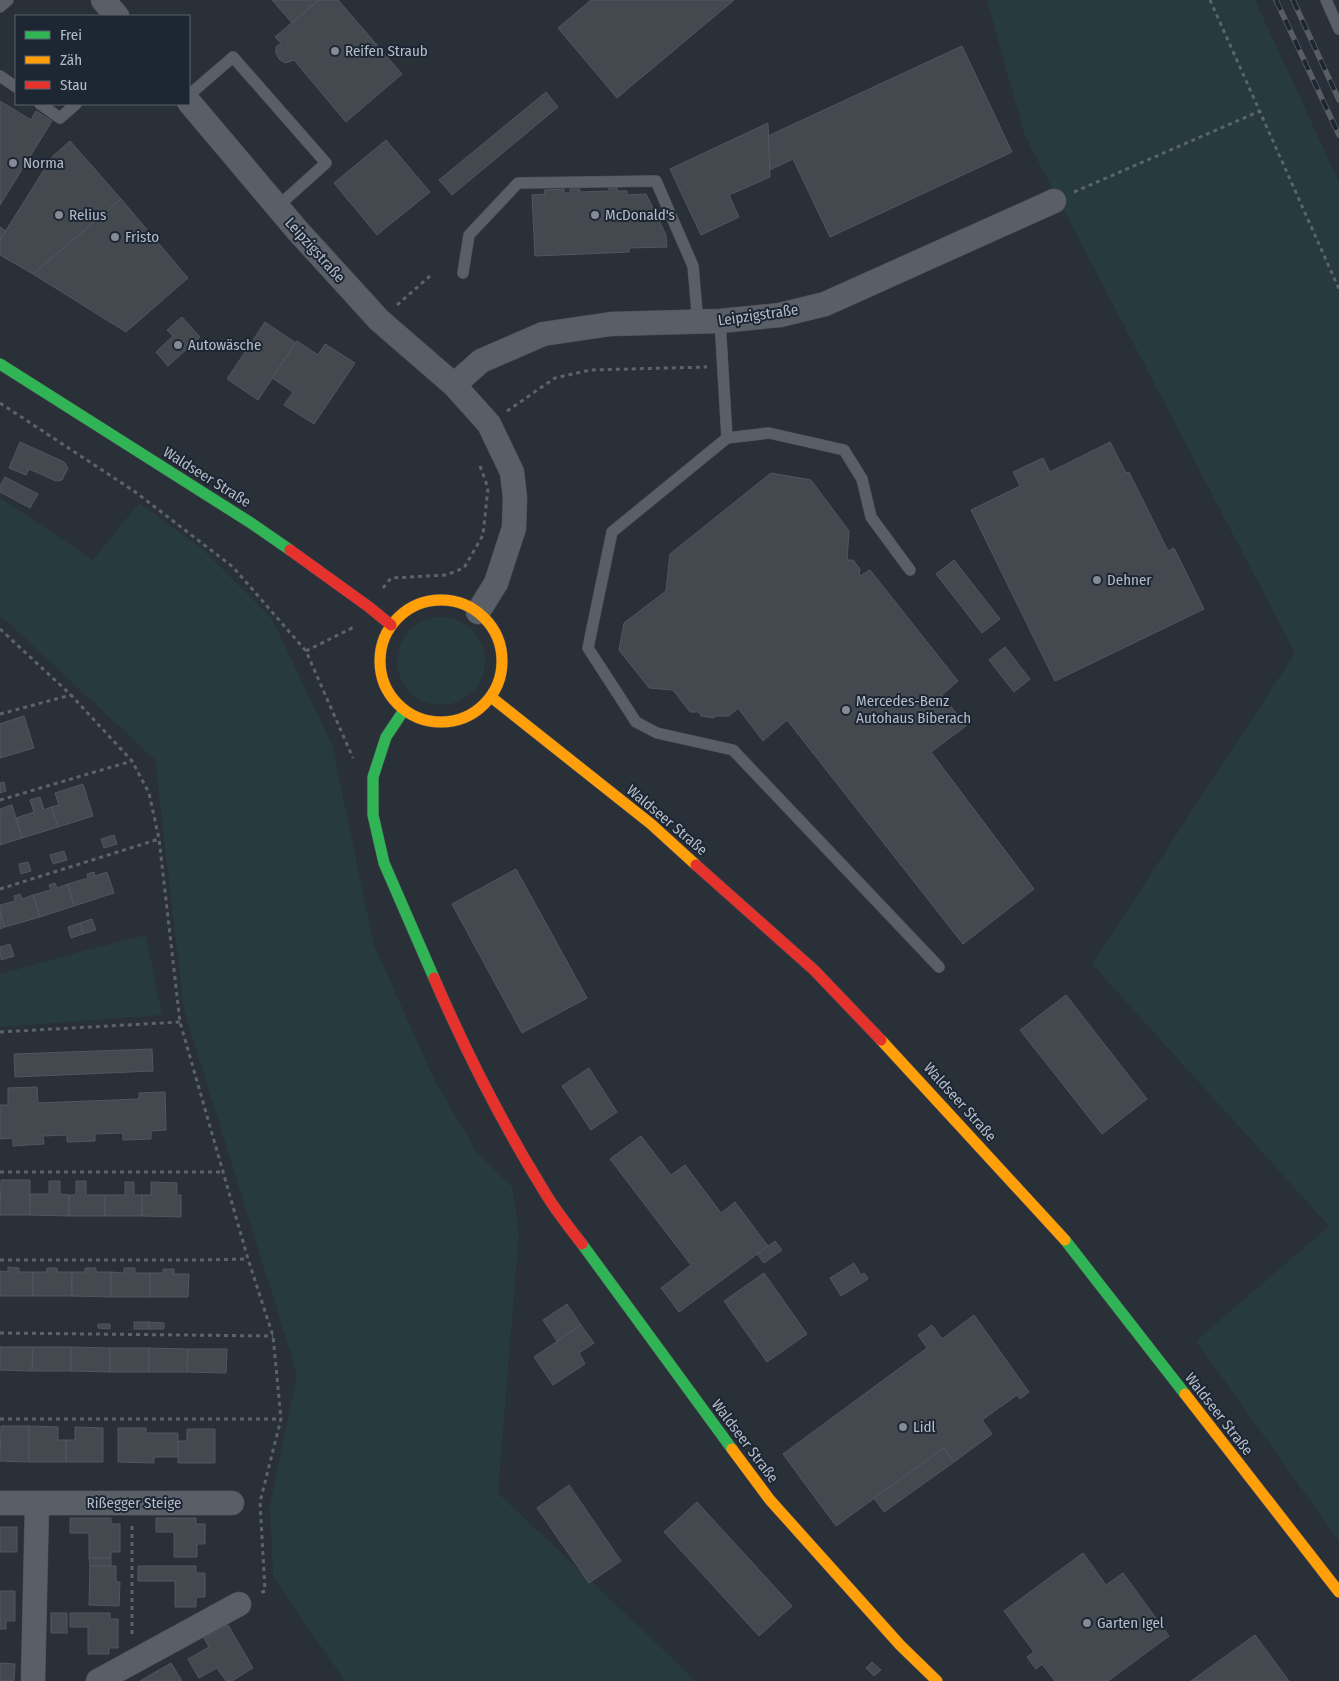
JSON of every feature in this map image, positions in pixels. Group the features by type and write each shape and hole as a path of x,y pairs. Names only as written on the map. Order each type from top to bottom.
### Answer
{"main road":[{"name":"Waldseer Straße","path":"0,364 250,523 369,607 391,625"},
{"path":"444,599 463,603 478,612 494,629 502,648 503,669 497,688 491,697 485,705 468,717 449,723 429,722 409,714 394,701 383,684 379,664 382,644 391,625 405,611 423,602 444,599"},
{"name":"Waldseer Straße","path":"491,697 666,837 814,970 912,1072 1071,1247 1339,1592"},
{"name":"Waldseer Straße","path":"404,710 386,736 373,777 373,815 384,863 457,1028 495,1106 545,1193 652,1342 770,1500 900,1645 937,1681"}],"street":[{"path":"103,0 116,15"},
{"name":"Leipzigstraße","path":"190,103 277,207 379,320 454,385 489,424 512,472 515,498 514,528 496,583 478,612"},
{"name":"Leipzigstraße","path":"454,385 481,361 543,334 611,324 709,322 780,315 825,304 1054,201"},
{"name":"Rißegger Steige","path":"0,1503 232,1503"},
{"path":"33,1681 37,1504"},
{"path":"98,1681 239,1604"}],"lane":[{"path":"0,7 8,0"},
{"path":"1326,0 1339,29"},
{"path":"190,94 233,57 326,163 277,207"},
{"path":"0,76 15,86"},
{"path":"41,105 60,118 75,105"},
{"path":"463,273 469,236 518,183 656,181 694,266 709,322 726,438"},
{"path":"910,570 871,518 862,479 844,450 769,433 726,438 612,532 588,648 636,722 657,732 733,750 939,967"}],"path":[{"path":"1210,0 1339,289"},
{"path":"1054,201 1260,111"},
{"path":"379,320 430,276"},
{"path":"0,403 134,491 232,567 306,652 353,758 373,777"},
{"path":"0,629 71,695 132,761 149,794 159,839 180,1022 248,1259 273,1336 281,1419 260,1502 265,1591"},
{"path":"0,635 6,634"},
{"path":"0,714 71,695"},
{"path":"0,800 132,761"},
{"path":"0,889 159,839"},
{"path":"0,1032 180,1022"},
{"path":"0,1172 224,1172"},
{"path":"0,1260 248,1259"},
{"path":"0,1333 273,1336"},
{"path":"0,1419 281,1419"},
{"path":"132,1503 132,1662"}],"green space":[{"path":"987,0 1255,0 1339,182 1339,1541 1196,1341 1329,1226 1092,964 1295,653 1025,136"},
{"path":"0,498 93,560 139,503 200,547 272,619 332,744 374,945 433,1077 477,1153 512,1187 519,1233 498,1493 696,1681 345,1681 273,1577 270,1506 297,1374 184,1010 155,760 0,616"},
{"path":"441,617 458,621 472,630 481,644 485,661 481,678 472,692 458,701 441,705 424,701 410,692 401,678 397,661 401,644 410,630 424,621"},
{"path":"146,935 162,1015 0,1027 0,974"}],"building":[{"path":"272,0 319,0 292,23"},
{"path":"319,0 338,0 402,74 346,122 294,60 285,63 279,59 276,53 276,47 281,43 275,37"},
{"path":"591,0 734,0 617,98 558,28"},
{"path":"962,46 1012,152 830,237 793,159 770,170 768,136"},
{"path":"546,92 558,107 452,195 439,180"},
{"name":"Norma","path":"0,101 31,120 36,111 52,121 0,205"},
{"path":"768,123 770,177 729,195 739,217 701,235 670,169"},
{"path":"386,140 430,192 377,235 334,183"},
{"name":"Relius","path":"70,141 121,199 33,274 0,255 0,240 52,157"},
{"name":"McDonald's","path":"609,188 617,188 617,191 627,191 627,195 646,194 666,235 667,247 629,248 629,252 535,256 532,195 545,194 544,190 564,189 564,193 570,193 570,189 580,189 580,192 609,191"},
{"name":"Fristo","path":"121,199 188,278 126,332 33,274"},
{"path":"0,227 6,231 0,240"},
{"name":"Autowäsche","path":"182,317 200,337 168,366 156,352 173,336 167,330"},
{"path":"265,322 296,343 258,400 227,379"},
{"path":"297,341 318,355 325,344 355,363 314,424 284,405 293,392 272,378"},
{"path":"20,442 64,462 68,468 62,480 56,481 29,469 26,475 9,468"},
{"name":"Dehner","path":"1110,442 1126,473 1129,472 1168,551 1174,548 1204,609 1055,681 971,510 1020,486 1013,472 1043,458 1050,472"},
{"name":"Mercedes-Benz Autohaus Biberach","path":"771,473 811,480 849,531 847,560 853,560 860,569 860,576 870,570 958,681 942,695 966,726 931,752 1034,889 963,944 787,720 763,741 738,708 729,716 716,716 714,718 701,716 699,712 690,712 673,690 649,688 619,650 624,623 666,591 670,554"},
{"path":"5,477 38,494 30,508 0,492 0,486"},
{"path":"954,560 1000,619 982,633 936,574"},
{"path":"1005,647 1030,679 1014,692 989,660"},
{"path":"24,716 34,748 0,758 0,724"},
{"path":"4,782 6,791 0,793 0,783"},
{"path":"83,784 93,816 58,827 51,807 59,805 55,793"},
{"path":"40,797 44,810 51,807 58,827 22,838 16,818 34,812 30,800"},
{"path":"12,805 22,838 0,845 0,809"},
{"path":"114,835 117,844 104,848 101,839"},
{"path":"64,851 67,860 53,864 50,855"},
{"path":"28,862 31,871 21,874 19,864"},
{"path":"516,869 587,998 522,1033 452,904"},
{"path":"94,872 95,876 107,872 114,893 74,906 68,884 88,878 87,874"},
{"path":"55,883 57,888 68,884 74,906 40,917 33,895 51,890 49,885"},
{"path":"20,894 22,899 33,895 40,917 5,927 0,912 0,905 15,901 14,896"},
{"path":"0,912 5,927 0,929"},
{"path":"92,919 96,930 83,934 80,923"},
{"path":"80,923 83,934 71,938 68,927"},
{"path":"10,944 14,956 1,960 0,947"},
{"path":"1066,995 1147,1099 1102,1134 1020,1030"},
{"path":"152,1049 153,1071 15,1077 14,1054"},
{"path":"589,1068 617,1112 591,1130 562,1086"},
{"path":"37,1087 38,1103 139,1099 139,1093 165,1092 166,1130 151,1131 151,1139 123,1140 123,1133 95,1134 95,1141 67,1142 67,1135 43,1136 44,1144 13,1146 13,1138 0,1139 0,1105 8,1105 8,1088"},
{"path":"641,1136 671,1175 685,1165 721,1213 735,1202 768,1246 679,1312 661,1288 691,1265 610,1159"},
{"path":"1,1180 30,1180 30,1215 0,1215"},
{"path":"49,1181 60,1181 60,1194 69,1195 69,1216 30,1215 30,1194 49,1194"},
{"path":"76,1181 86,1181 86,1195 105,1195 105,1216 69,1216 69,1195 76,1195"},
{"path":"125,1182 134,1182 134,1195 142,1195 142,1216 105,1216 105,1195 125,1195"},
{"path":"151,1182 177,1183 177,1195 181,1195 181,1217 142,1216 142,1195 151,1195"},
{"path":"775,1241 782,1250 764,1263 757,1254"},
{"path":"854,1263 861,1275 864,1273 868,1279 841,1296 830,1278"},
{"path":"8,1267 19,1268 19,1272 33,1272 33,1296 0,1296 0,1271 8,1272"},
{"path":"47,1268 57,1268 57,1272 72,1272 72,1296 33,1296 33,1272 47,1272"},
{"path":"85,1268 96,1268 96,1272 111,1272 111,1297 72,1296 72,1272 85,1272"},
{"path":"124,1268 135,1268 135,1273 150,1273 150,1297 111,1297 111,1272 124,1273"},
{"path":"163,1269 174,1269 174,1274 189,1274 188,1297 150,1297 150,1273 163,1273"},
{"path":"764,1273 807,1334 767,1362 724,1301"},
{"path":"567,1304 581,1325 557,1341 543,1320"},
{"name":"Lidl","path":"974,1315 1029,1392 1020,1399 1017,1395 982,1420 992,1434 954,1462 944,1448 836,1526 783,1454 927,1348 918,1335 932,1325 942,1339"},
{"path":"134,1322 149,1322 149,1329 134,1329"},
{"path":"149,1322 164,1323 164,1329 149,1329"},
{"path":"98,1324 110,1324 110,1329 98,1328"},
{"path":"581,1325 594,1343 579,1353 585,1364 553,1385 534,1357"},
{"path":"0,1347 33,1347 32,1371 0,1370"},
{"path":"33,1347 71,1347 71,1371 32,1371"},
{"path":"71,1347 110,1348 110,1372 71,1371"},
{"path":"110,1348 149,1348 149,1372 110,1372"},
{"path":"149,1348 188,1349 187,1372 149,1372"},
{"path":"188,1349 227,1349 226,1373 187,1372"},
{"path":"1,1426 29,1426 29,1462 0,1461"},
{"path":"29,1426 58,1427 58,1440 66,1440 66,1462 29,1462"},
{"path":"75,1427 103,1428 103,1462 66,1462 66,1440 75,1440"},
{"path":"118,1428 146,1428 146,1433 178,1433 178,1457 154,1457 154,1463 118,1462"},
{"path":"187,1429 215,1429 215,1463 178,1463 178,1441 187,1441"},
{"path":"944,1448 954,1462 884,1512 874,1498"},
{"path":"569,1485 621,1561 589,1583 537,1508"},
{"path":"697,1502 792,1606 759,1636 664,1532"},
{"path":"70,1518 111,1518 111,1524 120,1524 120,1552 111,1552 111,1558 89,1558 89,1533 70,1533"},
{"path":"156,1518 196,1518 196,1524 205,1524 205,1544 197,1544 197,1557 174,1557 174,1532 156,1532"},
{"path":"0,1527 17,1527 17,1552 0,1552"},
{"name":"Garten Igel","path":"1083,1553 1106,1585 1123,1573 1169,1636 1108,1681 1055,1681 1042,1664 1036,1669 1027,1657 1034,1652 1004,1611"},
{"path":"89,1558 111,1558 111,1566 90,1566"},
{"path":"90,1566 116,1566 116,1582 120,1582 119,1606 89,1605"},
{"path":"138,1566 196,1566 196,1573 205,1573 205,1597 196,1597 196,1607 175,1607 175,1581 138,1581"},
{"path":"0,1591 15,1591 15,1621 6,1621 6,1629 0,1629"},
{"path":"51,1613 67,1613 67,1633 51,1633"},
{"path":"70,1613 110,1613 110,1619 118,1619 118,1648 109,1648 109,1654 88,1654 88,1627 70,1627"},
{"path":"228,1625 253,1668 232,1681 226,1681 217,1668 199,1678 188,1659 209,1647 204,1638"},
{"path":"1255,1635 1289,1681 1191,1681"},
{"path":"872,1662 881,1670 874,1676 866,1668"},
{"path":"0,1663 15,1664 14,1681 0,1681"},
{"path":"171,1663 182,1681 140,1681"}],"railway":[{"path":"1276,0 1339,135"},
{"path":"1293,0 1339,100"}],"traffic: fast":[{"path":"0,364 251,523 290,550"},
{"path":"404,710 386,737 373,777 373,815 384,863 434,978"},
{"path":"1065,1240 1185,1394"},
{"path":"582,1244 732,1449"}],"traffic: slow":[{"path":"441,600 465,604 484,618 498,637 502,661 498,685 484,704 465,718 441,722 417,718 398,704 384,685 380,661 384,637 398,618 417,604 441,600"},
{"path":"491,697 651,824 696,865"},
{"path":"881,1040 1065,1240"},
{"path":"1185,1394 1339,1592"},
{"path":"732,1449 770,1500 900,1645 937,1681"}],"traffic: jam":[{"path":"290,550 391,625"},
{"path":"696,865 814,970 881,1040"},
{"path":"434,978 499,1113 553,1205 582,1244"}],"place":[{"name":"Reifen Straub","path":"335,51"},
{"name":"Norma","path":"13,163"},
{"name":"Relius","path":"59,215"},
{"name":"McDonald's","path":"595,215"},
{"name":"Fristo","path":"115,237"},
{"name":"Autowäsche","path":"178,345"},
{"name":"Dehner","path":"1097,580"},
{"name":"Mercedes-Benz Autohaus Biberach","path":"846,710"},
{"name":"Lidl","path":"903,1427"},
{"name":"Garten Igel","path":"1087,1623"}]}
